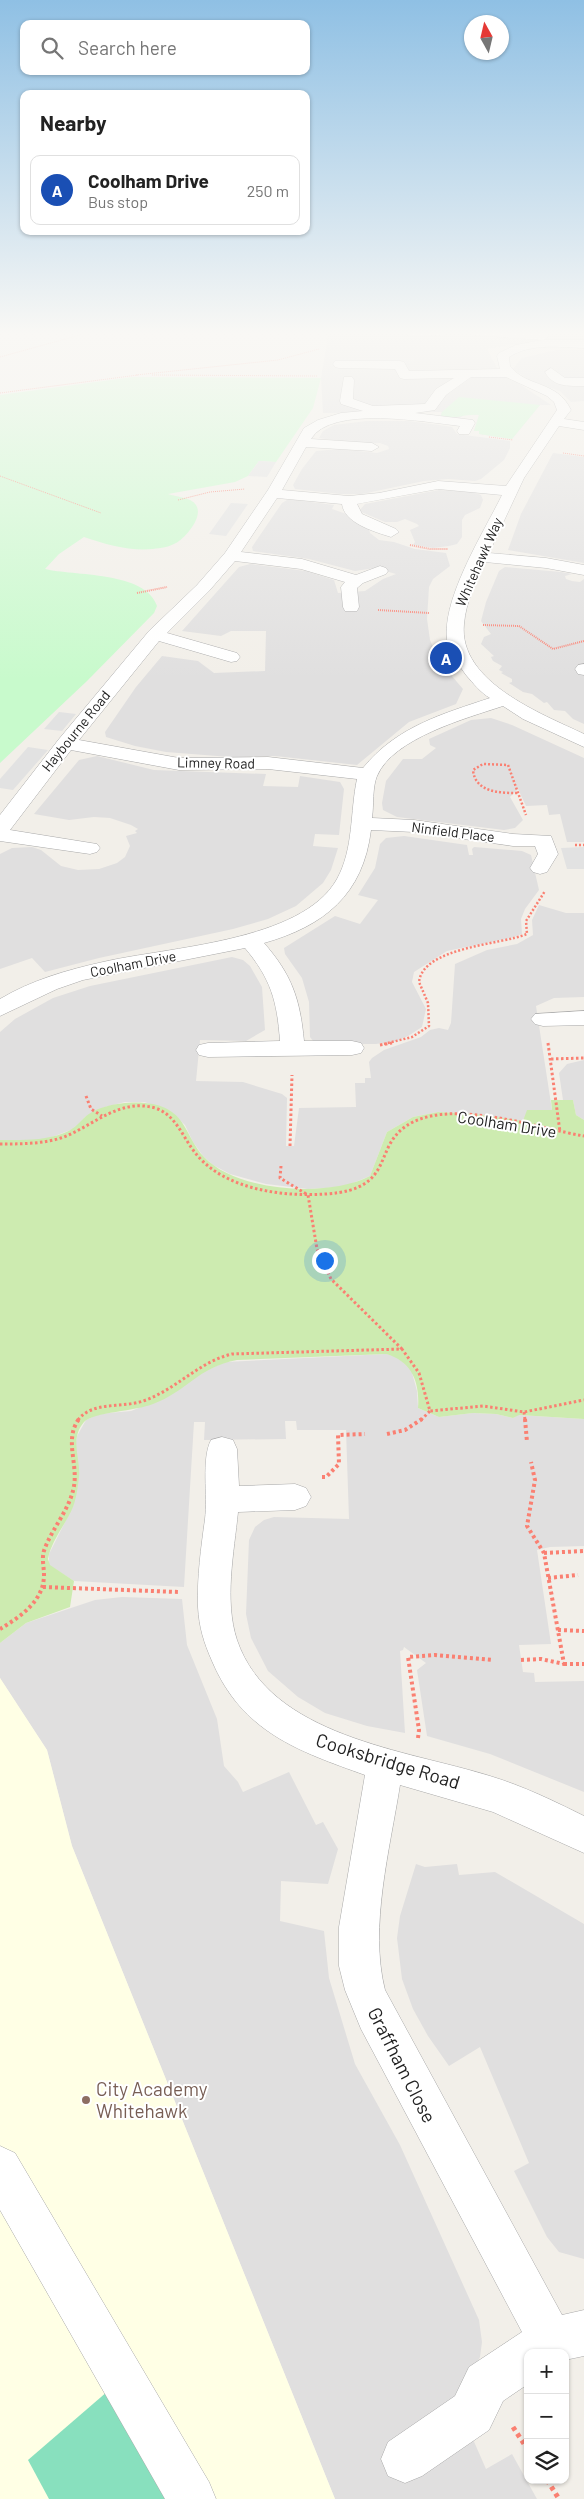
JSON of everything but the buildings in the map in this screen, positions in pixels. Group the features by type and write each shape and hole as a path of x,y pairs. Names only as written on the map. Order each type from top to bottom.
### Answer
{"street":[{"name":"Haybourne Road","path":"0,829 66,743 155,636 203,588 231,556 274,492 301,447"},
{"path":"365,447 372,447"},
{"name":"Whitehawk Way","path":"538,447 511,491 478,558 456,618 457,646 464,660 486,687 503,700 549,726 584,741"},
{"path":"274,492 349,500 379,497 438,485 511,491"},
{"path":"349,500 350,511 354,516 390,532"},
{"path":"231,556 302,564 357,580"},
{"path":"478,558 539,562 584,570"},
{"path":"351,607 349,587 357,580 380,572"},
{"path":"155,636 231,657"},
{"path":"368,774 397,743 418,729 503,700"},
{"name":"Limney Road","path":"66,743 179,764 268,763 368,774"},
{"name":"Coolham Drive","path":"0,1009 36,988 79,975 251,941 311,915 341,889 356,860 368,774"},
{"path":"538,819 548,854 540,868"},
{"name":"Ninfield Place","path":"362,824 414,826 513,840 544,840"},
{"path":"0,835 90,848"},
{"path":"251,941 271,963 285,988 290,1017 292,1047"},
{"path":"544,1019 584,1018"},
{"path":"208,1050 263,1050 292,1047 352,1048"},
{"name":"Cooksbridge Road","path":"222,1449 223,1500 215,1593 220,1639 227,1662 243,1686 263,1708 285,1725 312,1738 399,1769 489,1793 584,1835"},
{"path":"223,1500 294,1497"},
{"name":"Graffham Close","path":"399,1769 359,1927 359,1966 365,1990 389,2042 549,2345 486,2384 472,2413 405,2459"},
{"path":"0,2168 192,2499"}],"path":[{"path":"0,476 101,513"},
{"path":"178,500 210,492 274,492"},
{"path":"390,532 413,547 448,549"},
{"path":"351,607 351,611 456,618 520,626 554,649 584,641"},
{"path":"517,792 499,792 480,786 474,780 473,770 483,764 508,765 527,819 538,819"},
{"path":"352,1048 406,1041 420,1034 429,1026 428,1003 421,992 419,982 421,974 430,963 450,953 515,940 527,934 526,921 545,892 540,868"},
{"path":"544,1019 560,1132"},
{"path":"290,1146 292,1047"},
{"path":"551,1059 584,1058"},
{"path":"86,1096 90,1109 102,1116"},
{"name":"Coolham Drive","path":"0,1144 33,1144 62,1138 120,1108 142,1106 164,1112 180,1128 198,1158 219,1174 248,1186 308,1195 349,1191 371,1182 379,1173 396,1134 413,1122 429,1116 478,1117 584,1136"},
{"path":"281,1166 280,1178 308,1195 314,1241 325,1270 331,1279 402,1349 419,1373 430,1411"},
{"path":"0,1629 13,1621 35,1601 43,1587 42,1555 69,1503 74,1485 71,1439 75,1425 84,1414 153,1398 203,1364 223,1356 343,1349 402,1349"},
{"path":"387,1434 410,1429 430,1411 483,1406 524,1412 584,1400"},
{"path":"524,1412 527,1442"},
{"path":"294,1497 298,1478 326,1477 339,1464 338,1435 365,1434"},
{"path":"531,1462 535,1480 527,1526 544,1553 564,1664"},
{"path":"544,1553 584,1551"},
{"path":"548,1578 578,1575"},
{"path":"43,1587 58,1586 121,1591 215,1593"},
{"path":"558,1630 584,1630"},
{"path":"399,1769 419,1730 408,1657 434,1655 493,1660"},
{"path":"521,1660 541,1659 564,1664 584,1664"},
{"path":"550,2484 559,2499"}],"shaded area":[{"path":"388,447 510,447 504,460 481,479 475,481 448,479 424,481 362,494 340,494 295,489 293,485 302,469 316,451 340,449 377,453 389,449"},
{"path":"553,453 584,457 584,563 508,550 521,514"},
{"path":"259,461 276,462 267,477 248,476"},
{"path":"439,490 472,492 481,495 483,500 480,508 465,515 462,520 462,537 457,544 433,548 413,545 415,542 410,530 419,526 417,524 405,519 397,522 385,522 359,511 365,504"},
{"path":"287,500 334,505 332,509 368,525 370,533 379,540 394,542 415,549 446,553 450,566 433,579 429,587 427,619 430,640 439,661 463,689 456,704 409,722 357,765 275,756 230,757 166,752 135,746 106,737 105,732 136,687 162,656 198,661 214,673 265,671 266,631 231,631 221,636 182,631 239,567 250,564 306,571 334,580 338,593 365,591 383,579 396,574 375,568 355,571 309,559 253,551 252,547 282,503"},
{"path":"231,503 248,504 226,536 209,534"},
{"path":"505,567 572,574 565,576 566,579 572,581 580,582 584,579 584,724 573,719 565,711 554,710 547,702 544,703 532,694 523,692 509,683 512,682 512,679 501,673 503,672 499,670 502,666 493,661 491,657 494,656 481,644 484,637 491,634 481,621 486,602 499,571"},
{"path":"59,712 76,714 62,731 44,729"},
{"path":"491,718 512,725 584,758 584,842 567,842 560,814 549,815 547,805 526,806 518,789 510,797 523,820 515,828 504,830 397,817 383,810 382,803 386,781 403,759 422,759 436,748 430,745 429,739 471,720"},
{"path":"28,747 48,750 13,790 0,788 0,779"},
{"path":"97,756 154,770 266,774 263,786 298,787 300,776 340,782 344,789 339,835 315,834 313,846 338,848 331,870 323,883 296,906 268,919 233,929 99,958 45,972 32,958 0,969 0,854 12,848 32,847 41,850 61,866 78,870 99,869 117,863 125,857 130,846 126,836 137,833 135,831 138,829 131,825 110,818 94,817 69,820 34,814 79,760"},
{"path":"404,836 467,845 469,855 473,855 472,849 474,847 522,851 531,855 539,890 525,909 521,919 522,934 447,951 414,972 412,982 426,1009 422,1027 408,1036 396,1041 376,1044 334,1044 313,1041 310,1037 309,1002 302,978 285,954 284,948 335,916 360,924 378,900 358,895 375,868 380,844 386,838"},
{"path":"584,847 584,869 567,869 561,848"},
{"path":"539,905 566,913 584,913 584,997 554,998 536,1006 552,1110 523,1121 475,1114 438,1112 413,1117 387,1132 370,1176 346,1186 308,1189 266,1184 230,1174 213,1165 203,1156 193,1142 185,1125 169,1110 144,1102 125,1102 105,1107 85,1117 76,1128 52,1137 40,1140 0,1140 0,1032 15,1019 53,998 90,986 232,957 243,960 250,966 262,987 265,1030 246,1041 200,1040 196,1081 243,1082 282,1094 287,1098 286,1146 294,1146 299,1108 356,1107 355,1083 365,1083 365,1078 371,1078 369,1062 372,1058 384,1050 421,1037 430,1030 439,1028 448,1030 451,1023 455,964 487,950 517,944 533,935 532,920"},
{"path":"584,1060 584,1120 576,1115 573,1100 563,1100 559,1073 567,1064"},
{"path":"386,1354 398,1357 411,1369 417,1391 418,1408 439,1417 473,1413 496,1414 513,1418 518,1415 584,1419 584,1546 550,1547 537,1550 551,1644 519,1645 523,1672 534,1673 535,1682 584,1681 584,1792 490,1754 427,1736 417,1670 426,1663 404,1647 400,1651 405,1733 367,1726 325,1713 298,1697 268,1671 251,1638 246,1614 249,1540 255,1527 264,1520 274,1517 349,1519 346,1430 297,1430 296,1421 285,1421 286,1439 204,1440 205,1422 194,1422 184,1587 74,1581 49,1565 49,1554 73,1506 79,1476 75,1447 77,1436 86,1420 98,1414 131,1411 166,1397 203,1372 225,1362"},
{"path":"122,1597 182,1599 187,1645 217,1719 224,1766 238,1782 243,1792 289,1772 316,1825 323,1822 338,1849 328,1884 281,1881 280,1921 324,1931 329,1978 355,2064 400,2145 479,2320 482,2342 480,2357 465,2386 454,2396 486,2469 512,2454 524,2476 524,2484 529,2484 537,2499 335,2499 72,1846 47,1750 0,1678 0,1643 26,1623 95,1600"},
{"name":"City Academy Whitehawk","path":"0,1678 47,1750 72,1846 335,2499 0,2499"},
{"path":"416,1864 425,1867 457,1864 459,1875 495,1872 584,1924 584,2259 559,2252 547,2237 514,2171 529,2163 480,2047 449,2066 428,2036 413,2009 402,1979 397,1938 400,1916"}],"green space":[{"path":"0,447 287,447 276,462 259,461 248,476 235,482 168,494 191,500 198,510 196,521 192,527 180,540 173,544 162,548 135,549 110,545 84,537 59,554 45,569 124,581 139,586 150,595 157,606 154,613 87,681 0,763"},
{"path":"551,1100 573,1100 576,1115 584,1120 584,1419 519,1415 513,1418 496,1414 473,1413 439,1417 418,1408 418,1390 413,1374 402,1362 386,1354 237,1360 224,1363 212,1368 175,1393 153,1404 96,1416 84,1422 76,1442 79,1470 75,1500 52,1546 48,1559 50,1565 74,1581 70,1607 26,1623 0,1643 0,1140 32,1140 56,1136 75,1127 90,1113 107,1106 136,1102 153,1104 173,1112 204,1157 219,1169 238,1178 260,1184 308,1189 352,1183 370,1176 387,1132 413,1117 438,1112 475,1114 523,1121 527,1110 552,1110"},
{"path":"108,2391 169,2499 49,2499 28,2460"}],"place":[{"name":"Coolham Drive","path":"446,658"},
{"name":"City Academy Whitehawk","path":"86,2100"}]}
